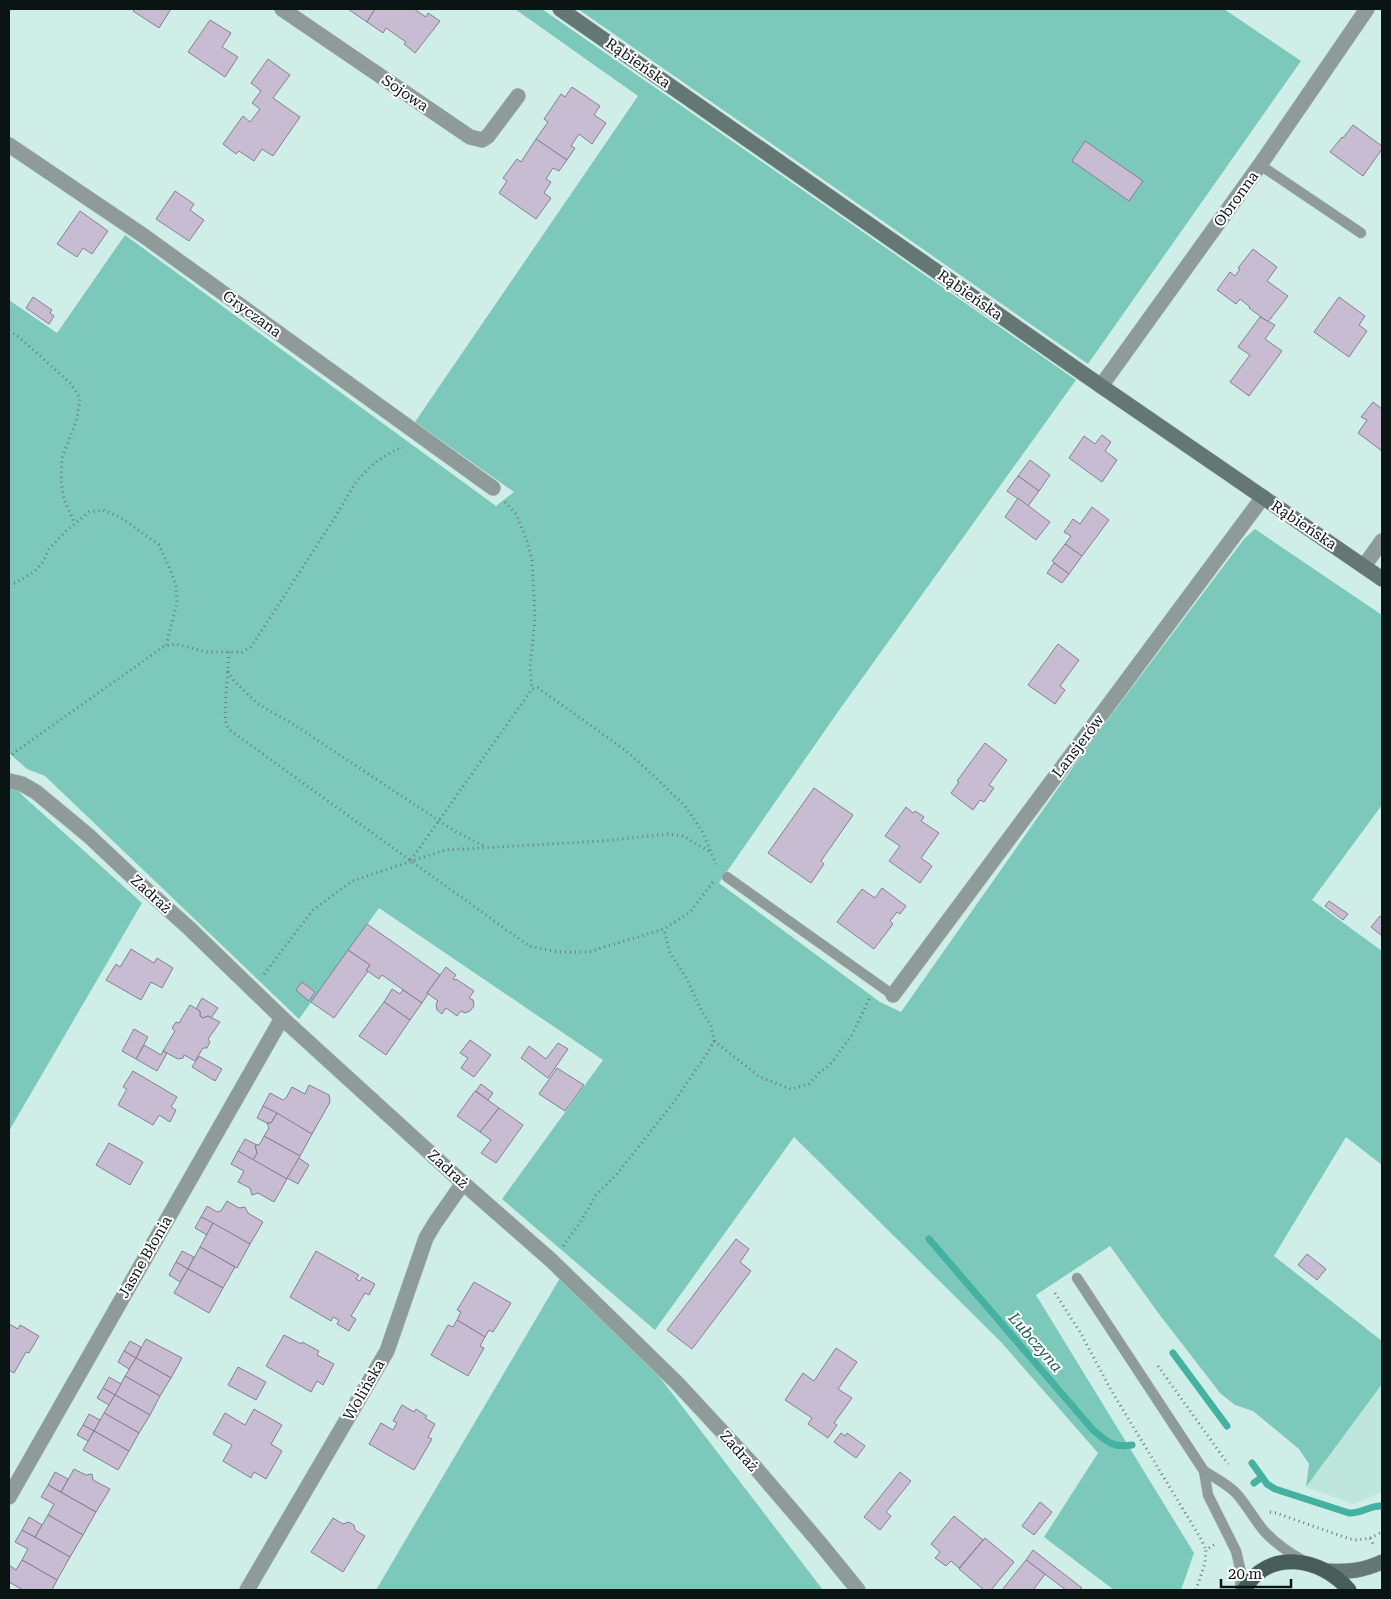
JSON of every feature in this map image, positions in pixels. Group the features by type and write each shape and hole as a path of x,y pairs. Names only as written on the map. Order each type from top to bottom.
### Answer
{"main road":[{"path":"1244,1590 1250,1580 1260,1571 1269,1566 1291,1562 1312,1565 1328,1572 1341,1581 1349,1590"}],"street":[{"name":"Sojowa","path":"282,9 470,137 482,140 488,136 518,96"},
{"name":"Rąbieńska","path":"560,9 1101,386 1382,579"},
{"name":"Obronna","path":"1101,386 1260,165 1367,9"},
{"name":"Gryczana","path":"9,145 144,236 493,488"},
{"name":"Lansjerów","path":"893,995 1263,497"},
{"path":"1364,566 1382,541"},
{"name":"Zadraż","path":"10,781 22,784 36,792 89,836 282,1018 552,1261 616,1322 677,1383 754,1466 858,1590"},
{"name":"Jasne Błonia","path":"9,1497 282,1018"},
{"name":"Wolińska","path":"247,1590 387,1351 426,1238 464,1183"},
{"path":"1328,1572 1350,1572 1367,1569 1380,1556"}],"lane":[{"path":"1260,165 1361,232"},
{"path":"725,874 893,995"},
{"path":"1077,1278 1204,1471 1210,1501 1230,1535 1236,1551 1240,1572 1240,1590"},
{"path":"1204,1471 1236,1494 1263,1530 1274,1541 1291,1554 1312,1565"}],"path":[{"path":"9,331 19,337 70,383 80,398 77,419 62,458 64,499 75,524"},
{"path":"9,758 163,647 175,644 207,652 242,652 251,647 357,480 377,461 397,449 431,443"},
{"path":"411,861 532,689 530,668 535,618 532,560 527,541 516,514 493,488"},
{"path":"9,584 15,583 34,572 43,562 49,549 89,512 103,510 120,516 159,545 176,586 176,603 166,646"},
{"path":"229,652 225,710 226,725 231,731 529,946 557,952 588,952 664,929 690,912 725,874 716,866 702,831 685,806 625,750 538,688 532,689"},
{"path":"228,670 234,681 258,704 293,724 453,830 486,848"},
{"path":"253,990 313,910 352,881 446,850 602,842 668,834 683,836 712,853"},
{"path":"552,1261 580,1223 596,1195 616,1175 671,1106 714,1041 711,1026 700,1008 687,979 670,953 664,929"},
{"path":"714,1041 760,1077 791,1089 809,1084 820,1072 830,1066 852,1035 876,982"},
{"path":"1055,1293 1080,1332 1111,1390 1201,1539 1206,1550 1205,1563 1196,1590"},
{"path":"1158,1366 1233,1471"},
{"path":"1266,1513 1276,1513 1350,1539 1370,1538 1382,1532"},
{"path":"1370,1538 1380,1556"},
{"path":"1206,1550 1218,1542"}],"shaded area":[{"path":"1382,1384 1382,1492 1353,1504 1306,1487"}],"green space":[{"path":"515,9 542,9 1076,380 835,716 719,883 880,1002 901,1012 1090,743 1244,539 1255,529 1382,615 1382,805 1312,900 1382,951 1382,1165 1346,1137 1274,1256 1382,1341 1382,1384 1306,1487 1309,1464 1299,1449 1253,1411 1235,1405 1220,1393 1159,1314 1110,1246 1036,1295 1194,1553 1181,1590 1114,1590 1044,1537 1098,1453 1001,1342 794,1137 655,1330 502,1199 603,1060 379,908 299,1019 45,776 27,769 9,753 9,300 57,333 125,235 496,506 514,492 415,422 638,96"},
{"path":"578,9 1224,9 1301,61 1088,364"},
{"path":"9,779 22,795 142,903 9,1131"},
{"path":"560,1278 655,1371 823,1590 376,1590"}],"building":[{"path":"135,9 171,9 159,28 133,11"},
{"path":"348,9 375,9 367,22"},
{"path":"375,9 414,9 426,17 428,13 440,21 415,53 404,44 406,42 386,28 383,33 367,22"},
{"path":"210,20 231,33 222,47 238,57 225,77 188,52"},
{"path":"268,59 290,75 273,98 300,117 273,156 262,149 254,161 239,151 236,154 223,144 243,116 250,122 260,109 252,103 261,91 251,83"},
{"path":"572,87 600,106 594,115 606,123 592,144 579,134 571,146 575,148 567,160 536,139 548,122 544,119 561,94 565,97"},
{"path":"1353,125 1382,146 1382,149 1363,176 1330,152"},
{"path":"536,139 567,160 559,171 553,168 546,179 551,182 544,193 551,198 536,219 499,193 507,181 503,178 517,159 521,162"},
{"path":"1085,141 1143,181 1129,201 1072,161"},
{"path":"175,191 194,204 190,210 204,220 189,241 156,219"},
{"path":"80,211 108,231 92,254 83,248 77,257 57,244"},
{"path":"1253,249 1277,267 1267,281 1288,296 1268,322 1240,299 1236,304 1217,290 1230,272 1235,276 1240,269 1238,268"},
{"path":"33,297 52,310 50,313 54,316 49,324 26,308"},
{"path":"1339,297 1365,316 1359,325 1367,331 1349,357 1314,332"},
{"path":"1260,317 1275,325 1265,339 1282,351 1249,396 1230,382 1250,355 1238,347"},
{"path":"1373,402 1382,409 1382,451 1358,433 1367,420 1361,417"},
{"path":"1102,435 1111,442 1105,451 1117,460 1102,482 1069,458 1084,436 1095,444"},
{"path":"1030,460 1050,475 1039,491 1018,476"},
{"path":"1018,476 1039,491 1028,506 1007,491"},
{"path":"1018,498 1050,522 1036,540 1005,517"},
{"path":"1092,507 1109,520 1082,556 1065,544 1071,536 1064,532 1073,519 1080,524"},
{"path":"1065,544 1082,556 1069,574 1052,561"},
{"path":"1054,563 1069,574 1062,583 1047,573"},
{"path":"1058,644 1079,660 1060,686 1065,690 1055,704 1028,685"},
{"path":"985,743 1007,760 989,785 994,788 984,802 980,800 973,810 951,793 959,782 957,781"},
{"path":"814,788 853,815 821,861 824,864 811,883 768,853"},
{"path":"906,807 913,813 915,811 924,817 921,821 939,833 921,858 932,866 920,883 889,861 900,846 885,836"},
{"path":"882,888 906,906 900,914 897,912 890,921 893,924 874,949 837,922 862,889 875,898"},
{"path":"1329,901 1348,914 1343,920 1325,906"},
{"path":"1380,916 1382,917 1382,936 1371,927"},
{"path":"367,924 440,975 422,1003 382,975 379,979 366,970 370,965 348,950"},
{"path":"131,949 154,963 157,958 173,968 162,988 151,982 141,1000 106,980 116,964 120,967"},
{"path":"348,950 370,965 366,970 368,971 334,1018 311,1002"},
{"path":"446,967 456,975 453,979 474,991 469,998 473,1000 474,1006 465,1013 461,1011 457,1016 446,1008 442,1014 437,1010 436,1004 438,1001 427,993"},
{"path":"302,982 315,992 309,1001 296,990"},
{"path":"392,989 400,994 403,990 422,1003 410,1020 384,1002"},
{"path":"202,998 218,1008 211,1018 208,1016 203,1018 200,1016 200,1011 196,1009"},
{"path":"384,1002 410,1020 386,1055 359,1036"},
{"path":"190,1005 200,1011 200,1016 203,1018 208,1016 220,1022 208,1039 210,1042 207,1048 203,1048 195,1061 184,1055 183,1058 178,1059 163,1051 175,1031 172,1028 176,1022 179,1023"},
{"path":"134,1029 148,1037 136,1059 122,1051"},
{"path":"470,1040 491,1055 474,1077 461,1068 468,1058 460,1053"},
{"path":"558,1043 568,1049 548,1078 521,1058 529,1046 546,1059"},
{"path":"144,1045 161,1055 163,1051 167,1053 157,1071 136,1059"},
{"path":"199,1056 222,1069 215,1081 192,1067"},
{"path":"557,1068 584,1085 565,1111 539,1094"},
{"path":"133,1071 177,1097 171,1107 176,1110 170,1122 159,1115 153,1125 118,1105 127,1089 123,1087"},
{"path":"481,1084 493,1093 488,1100 476,1091"},
{"path":"309,1085 329,1095 330,1102 312,1134 263,1106 270,1093 283,1100 292,1087 305,1094"},
{"path":"475,1091 499,1108 480,1132 457,1116"},
{"path":"263,1106 277,1113 271,1123 257,1118"},
{"path":"499,1108 523,1125 496,1163 481,1153 491,1140 480,1132"},
{"path":"277,1113 312,1134 300,1156 264,1136 269,1128 267,1123 271,1123"},
{"path":"264,1136 300,1156 287,1179 253,1160 257,1153 255,1146 260,1144"},
{"path":"245,1139 257,1145 255,1146 257,1153 253,1160 238,1151"},
{"path":"109,1143 143,1162 130,1185 96,1165"},
{"path":"238,1151 287,1179 274,1202 258,1193 252,1195 250,1188 238,1182 244,1171 231,1164"},
{"path":"299,1158 309,1165 298,1184 287,1178"},
{"path":"227,1201 239,1208 245,1207 248,1213 263,1222 250,1244 201,1217 207,1206 217,1212 221,1211"},
{"path":"201,1217 213,1223 207,1235 195,1228"},
{"path":"213,1223 250,1244 237,1268 200,1247"},
{"path":"736,1239 749,1249 740,1262 751,1271 692,1349 667,1330"},
{"path":"200,1247 235,1267 223,1288 188,1269"},
{"path":"182,1251 194,1257 188,1269 176,1262"},
{"path":"316,1251 359,1275 356,1279 360,1281 362,1277 375,1284 369,1295 365,1293 351,1316 356,1319 349,1331 337,1324 339,1320 333,1317 331,1321 290,1297"},
{"path":"1307,1254 1326,1269 1317,1280 1298,1265"},
{"path":"176,1262 188,1269 180,1282 169,1275"},
{"path":"188,1269 223,1288 209,1313 174,1293"},
{"path":"474,1282 511,1303 493,1332 489,1330 485,1337 457,1320 461,1312 457,1310"},
{"path":"457,1320 485,1337 480,1346 484,1348 468,1376 431,1355 448,1325 453,1327"},
{"path":"9,1324 18,1329 20,1325 39,1336 29,1353 26,1352 14,1373 9,1370"},
{"path":"284,1335 319,1351 317,1355 334,1364 323,1385 317,1381 311,1392 266,1366"},
{"path":"146,1339 182,1358 171,1378 136,1358"},
{"path":"130,1341 141,1347 136,1358 124,1351"},
{"path":"836,1348 857,1362 838,1389 852,1398 834,1423 837,1425 828,1438 808,1424 812,1418 785,1400 803,1373 814,1381"},
{"path":"124,1351 136,1358 129,1369 118,1362"},
{"path":"136,1358 171,1378 160,1396 125,1376"},
{"path":"238,1367 266,1382 256,1400 228,1385"},
{"path":"125,1376 160,1396 150,1415 115,1395"},
{"path":"109,1377 121,1384 115,1395 103,1388"},
{"path":"103,1388 115,1395 109,1405 97,1398"},
{"path":"115,1395 150,1415 139,1433 104,1413"},
{"path":"402,1405 414,1412 416,1409 435,1424 428,1437 432,1439 414,1470 369,1444 381,1423 393,1430 397,1423 393,1421"},
{"path":"254,1409 282,1425 271,1444 282,1451 266,1479 254,1472 251,1478 223,1461 232,1445 213,1434 225,1413 245,1425"},
{"path":"104,1413 139,1433 129,1451 94,1431"},
{"path":"89,1414 100,1420 94,1431 83,1425"},
{"path":"83,1425 94,1431 88,1441 77,1435"},
{"path":"94,1431 129,1451 118,1470 83,1450"},
{"path":"841,1433 845,1436 847,1433 865,1446 856,1458 834,1442"},
{"path":"74,1469 86,1475 92,1474 93,1480 110,1489 96,1512 61,1492"},
{"path":"55,1472 68,1479 61,1492 48,1485"},
{"path":"900,1472 911,1481 886,1512 891,1516 880,1530 864,1517"},
{"path":"48,1485 96,1512 83,1535 48,1515 54,1504 41,1497"},
{"path":"1040,1502 1052,1512 1034,1535 1022,1526"},
{"path":"48,1515 83,1535 70,1557 35,1537"},
{"path":"954,1516 983,1540 959,1568 951,1561 946,1566 935,1558 940,1552 931,1544"},
{"path":"29,1517 42,1525 35,1537 22,1530"},
{"path":"333,1518 343,1524 349,1522 354,1525 355,1530 365,1536 343,1572 311,1552"},
{"path":"22,1530 70,1557 57,1580 22,1560 28,1549 15,1542"},
{"path":"985,1538 1014,1562 991,1590 984,1590 959,1569"},
{"path":"1033,1550 1082,1588 1079,1590 1066,1590 1026,1560"},
{"path":"22,1560 57,1580 52,1590 23,1590 9,1582 9,1565 16,1570"},
{"path":"1026,1560 1045,1574 1035,1590 1002,1590"}],"waterway":[{"name":"Lubczyna","path":"929,1239 1093,1430 1102,1438 1115,1445 1132,1445"},
{"path":"1173,1353 1227,1426"},
{"path":"1252,1463 1262,1477"},
{"name":"Lubczyna","path":"1254,1483 1262,1477 1267,1484 1275,1489 1349,1513 1382,1506"}]}
